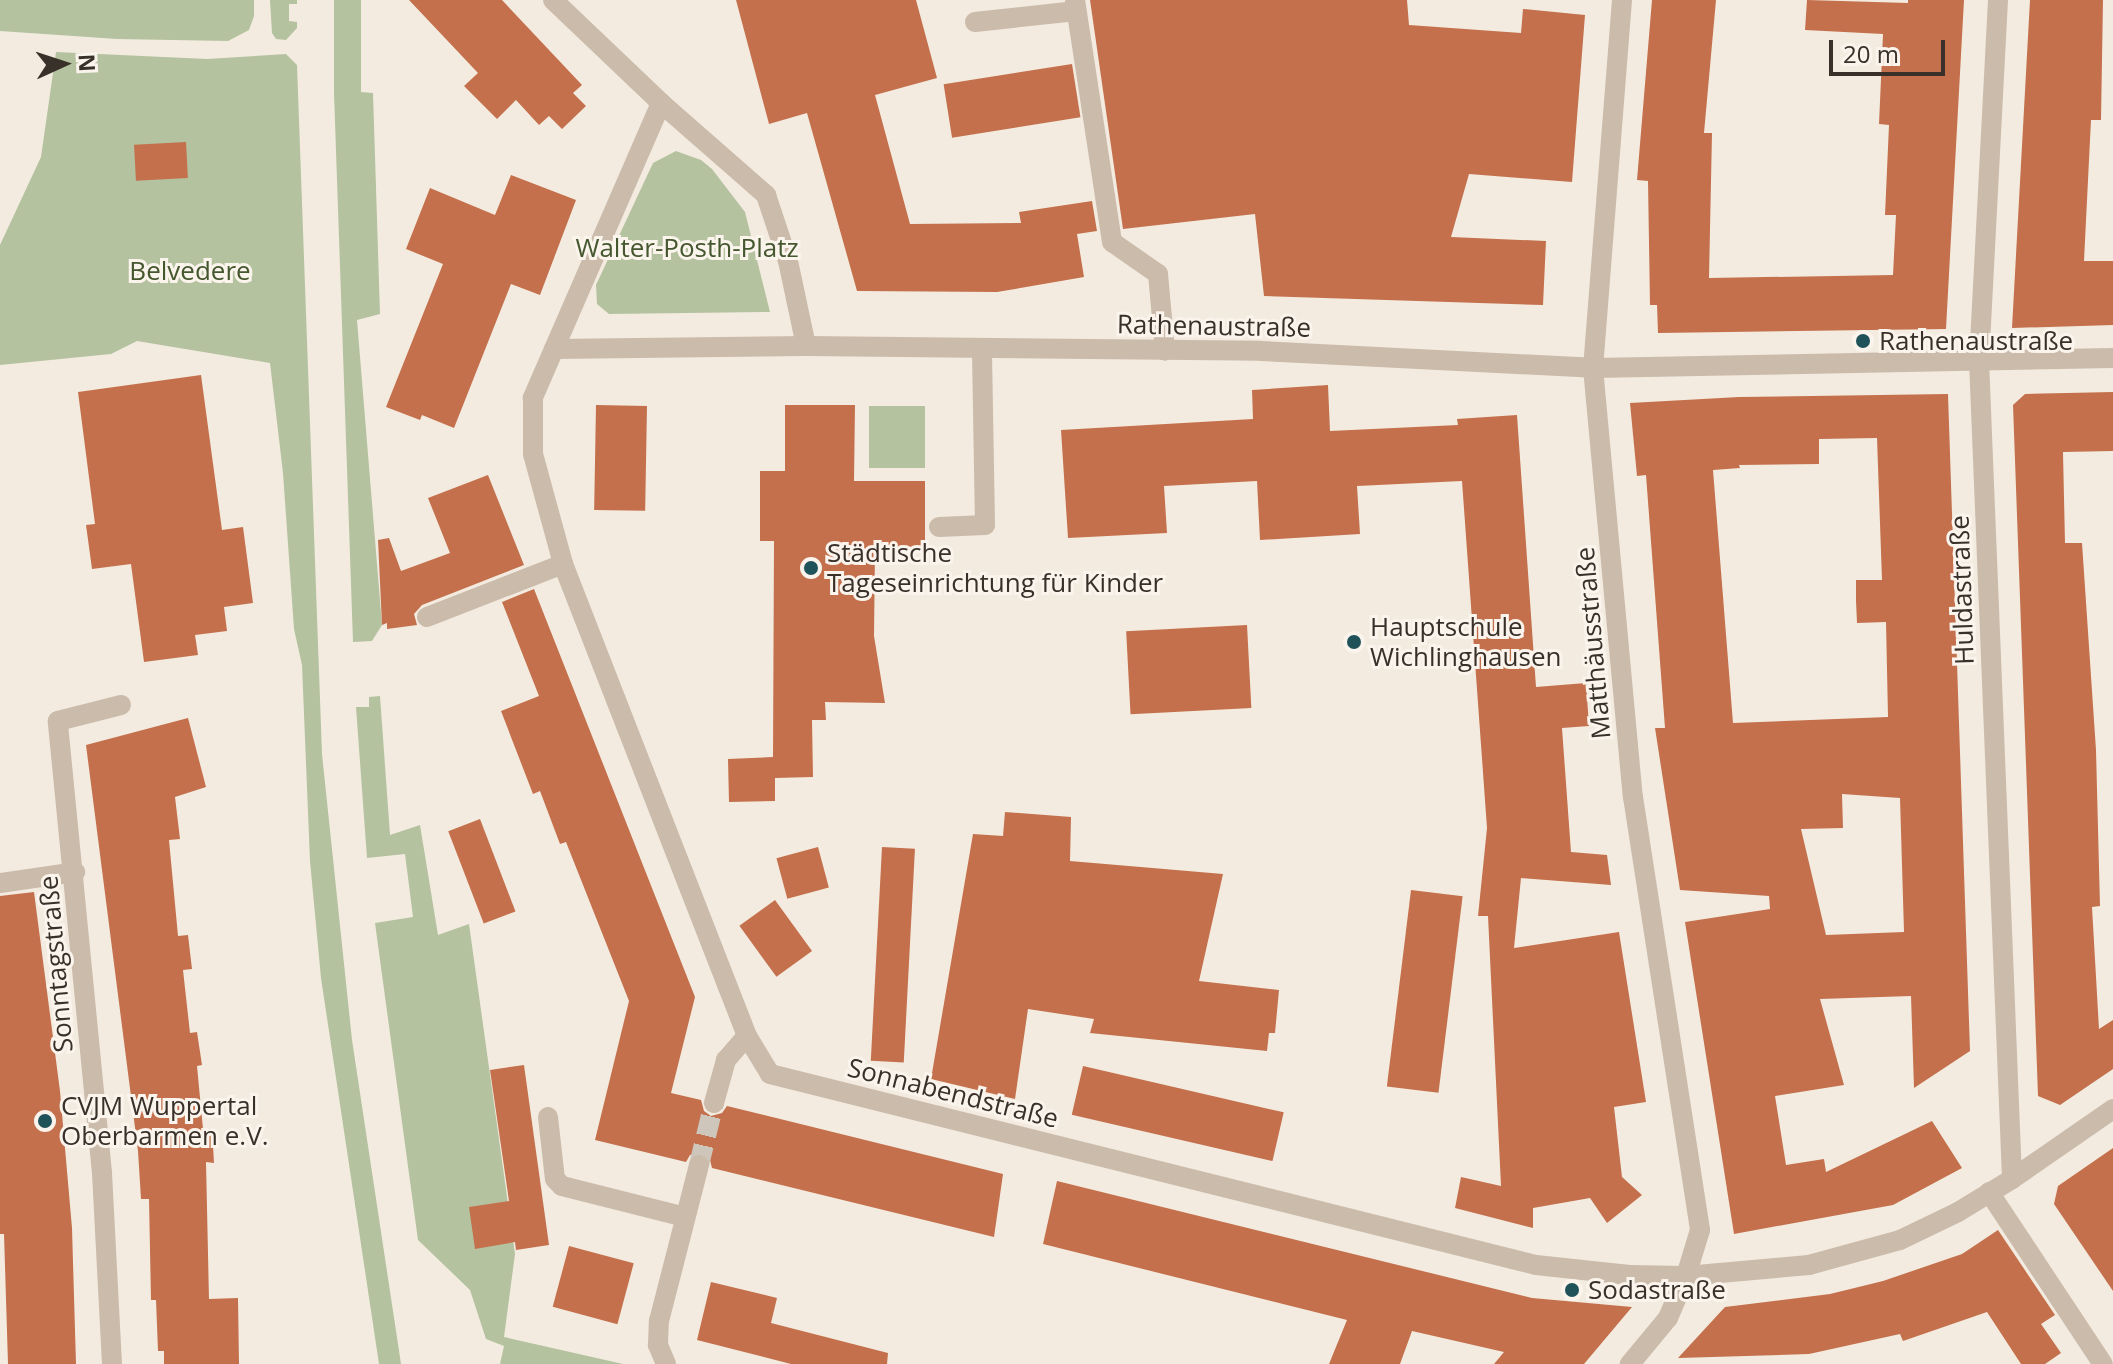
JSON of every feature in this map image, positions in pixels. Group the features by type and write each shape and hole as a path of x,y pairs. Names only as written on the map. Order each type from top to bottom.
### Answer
{"street":[{"path":"553,0 661,103 766,195 788,261 806,346 554,349"},
{"name":"Matthäusstraße","path":"1622,0 1593,368 1633,797 1700,1230 1686,1276"},
{"name":"Huldastraße","path":"1998,0 1979,360 2012,1179"},
{"path":"975,22 1076,5 1112,242 1158,274 1165,351"},
{"name":"Sonnabendstraße","path":"661,103 533,398 533,454 563,564 747,1036 770,1074 1536,1265 1629,1275 1686,1276 1809,1265 1900,1240 2012,1179 2113,1109"},
{"name":"Rathenaustraße","path":"806,346 1261,351 1593,368 2113,358"},
{"path":"939,527 985,525 982,349"},
{"path":"427,617 563,564"},
{"name":"Sonntagstraße","path":"112,1364 102,1173 75,924 75,872 58,721 121,705"},
{"path":"0,883 75,872"},
{"path":"714,1103 726,1060 747,1036"},
{"path":"548,1117 555,1179 562,1186 685,1217"},
{"path":"666,1364 658,1345 659,1321 699,1165"},
{"path":"1989,1192 2103,1364"},
{"path":"1630,1364 1668,1318 1686,1276"}],"green space":[{"path":"0,0 254,0 254,16 249,30 228,41 117,39 0,31"},
{"path":"270,0 297,0 297,4 289,4 289,21 297,22 297,28 286,40 276,39 272,33"},
{"path":"334,0 361,0 361,92 373,93 380,314 357,320 382,625 372,641 353,642 334,93"},
{"name":"Belvedere","path":"56,52 207,59 286,54 297,65 322,754 352,1040 401,1364 379,1364 321,978 310,861 302,665 294,629 283,473 270,363 137,341 111,354 0,365 0,245 41,157"},
{"name":"Walter-Posth-Platz","path":"676,151 701,160 712,169 745,212 770,312 609,314 597,304 596,285 653,163"},
{"path":"869,406 925,406 925,468 869,468"},
{"path":"380,696 390,835 420,825 438,935 469,924 515,1254 504,1337 623,1364 500,1364 504,1346 486,1339 470,1290 418,1240 375,923 413,917 405,854 367,858 356,707 369,707 369,697"}],"building":[{"path":"409,0 502,0 582,85 573,93 586,106 562,129 549,116 539,125 516,100 497,119 464,86 478,73"},
{"path":"736,0 916,0 937,78 875,95 910,224 1021,223 1019,212 1092,201 1097,231 1077,234 1084,277 997,292 857,291 807,113 769,124"},
{"path":"1090,0 1407,0 1409,25 1521,33 1523,9 1585,15 1572,182 1469,174 1451,237 1546,241 1543,305 1264,296 1255,214 1123,229"},
{"path":"1652,0 1716,0 1704,133 1712,133 1709,278 1893,275 1896,215 1885,215 1889,125 1879,124 1883,34 1805,30 1807,0 1908,3 1908,0 1964,0 1946,329 1658,333 1657,305 1650,305 1648,181 1637,180"},
{"path":"2030,0 2103,0 2101,120 2091,120 2084,261 2113,261 2113,325 2012,328"},
{"path":"1072,64 1080,117 952,138 944,84"},
{"path":"186,142 188,178 136,181 134,145"},
{"path":"511,175 576,200 540,295 511,284 454,428 422,415 420,420 386,407 443,264 406,249 430,188 495,215"},
{"path":"201,375 222,530 243,527 253,603 224,607 227,631 195,635 198,655 144,662 131,564 92,569 86,525 95,524 78,392"},
{"path":"1328,385 1330,431 1458,425 1457,419 1517,415 1536,687 1586,683 1589,726 1562,728 1571,852 1607,855 1611,885 1521,878 1514,948 1619,932 1646,1102 1614,1107 1622,1177 1642,1195 1607,1223 1590,1198 1533,1208 1533,1228 1455,1208 1461,1177 1501,1186 1488,916 1478,916 1487,828 1462,481 1357,486 1360,534 1260,540 1257,481 1164,486 1167,533 1068,538 1061,430 1253,419 1252,390"},
{"path":"2113,392 2113,451 2063,452 2065,543 2082,543 2096,750 2100,906 2092,907 2099,1029 2113,1020 2113,1069 2060,1105 2038,1096 2013,405 2025,394"},
{"path":"1948,394 1970,1051 1914,1088 1911,996 1820,999 1844,1085 1775,1096 1786,1165 1824,1159 1826,1172 1932,1121 1962,1168 1893,1205 1734,1234 1685,922 1770,909 1769,896 1680,890 1655,728 1665,728 1646,475 1637,476 1630,403 1739,397","holes":["1877,438 1882,580 1856,580 1856,601 1857,623 1886,622 1888,717 1733,723 1713,470 1740,468 1739,465 1819,464 1819,439","1842,794 1900,798 1904,932 1826,935 1801,829 1843,828"]},
{"path":"596,405 647,406 645,511 594,510"},
{"path":"785,405 855,405 854,481 925,481 925,550 875,550 874,636 885,703 825,702 826,720 812,720 813,777 775,778 775,801 729,802 728,759 773,757 774,541 760,541 760,471 785,471"},
{"path":"488,475 524,565 422,605 414,614 417,625 387,629 387,623 382,625 378,540 389,538 401,571 450,553 428,498"},
{"path":"534,589 695,997 671,1093 701,1100 704,1111 711,1116 722,1113 727,1106 1003,1174 994,1237 712,1168 709,1156 701,1152 690,1155 686,1162 595,1140 629,1001 566,842 560,844 540,791 533,794 501,711 539,696 502,602"},
{"path":"1247,625 1251,708 1131,714 1126,631"},
{"path":"188,718 206,787 175,797 180,839 169,840 178,936 188,935 192,969 183,970 190,1033 197,1032 202,1065 197,1066 203,1129 212,1128 214,1163 206,1162 209,1299 238,1298 239,1364 164,1364 164,1351 158,1351 156,1300 151,1300 149,1199 141,1199 138,1151 86,745"},
{"path":"1005,812 1071,817 1070,861 1223,874 1199,981 1279,990 1275,1033 1269,1033 1267,1051 1090,1033 1094,1019 1028,1009 1015,1099 931,1079 973,834 1003,836"},
{"path":"480,819 515,911 484,924 448,831"},
{"path":"818,847 829,888 787,899 776,858"},
{"path":"882,847 915,849 904,1062 871,1061"},
{"path":"1411,890 1463,896 1438,1093 1387,1087"},
{"path":"34,892 60,1091 72,1228 76,1364 8,1364 4,1234 0,1234 0,896"},
{"path":"775,900 812,951 776,977 739,926"},
{"path":"524,1065 549,1245 516,1250 515,1242 475,1249 469,1207 509,1201 490,1070"},
{"path":"1083,1066 1284,1112 1272,1161 1072,1115"},
{"path":"2113,1148 2113,1291 2054,1204 2058,1186"},
{"path":"1057,1181 1532,1298 1632,1307 1584,1364 1494,1364 1504,1352 1412,1331 1400,1364 1329,1364 1347,1320 1043,1244"},
{"path":"1998,1230 2055,1315 2041,1324 2061,1353 2045,1364 2021,1364 1987,1312 1903,1341 1900,1334 1809,1354 1678,1358 1725,1307 1830,1294 1883,1281 1962,1254"},
{"path":"569,1246 634,1263 617,1324 553,1307"},
{"path":"711,1282 777,1298 771,1323 888,1353 887,1364 791,1364 697,1340"}],"tunnel":[{"path":"699,1165 714,1103"}],"place":[{"name":"Rathenaustraße","path":"1863,341"},
{"name":"Städtische Tageseinrichtung für Kinder","path":"811,568"},
{"name":"Hauptschule Wichlinghausen","path":"1354,642"},
{"name":"CVJM Wuppertal Oberbarmen e.V.","path":"45,1121"},
{"name":"Sodastraße","path":"1572,1290"}]}
